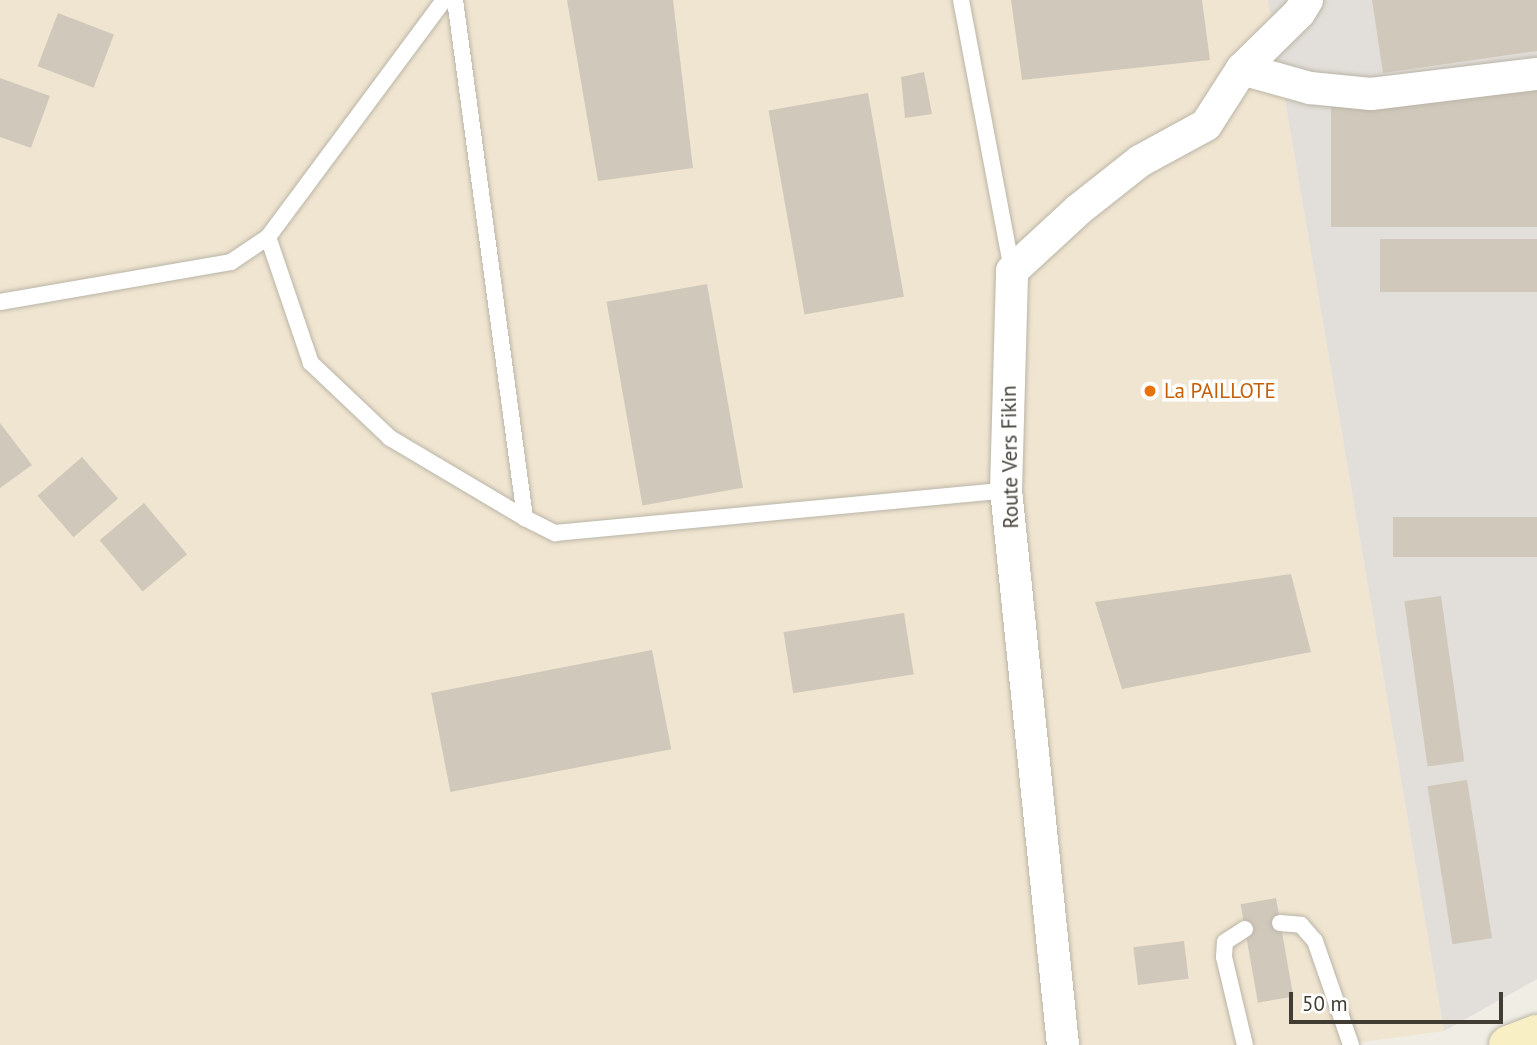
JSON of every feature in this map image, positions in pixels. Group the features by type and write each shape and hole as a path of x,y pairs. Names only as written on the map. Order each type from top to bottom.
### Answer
{"main road":[{"path":"1508,1045 1537,1034"}],"street":[{"path":"1012,271 1078,211 1140,161 1206,125 1242,69 1299,13 1307,0"},
{"path":"1242,69 1310,88 1371,94 1537,74"},
{"name":"Route Vers Fikin","path":"1012,271 1006,490 1063,1045"}],"lane":[{"path":"0,302 231,262 268,237 444,0"},
{"path":"455,0 525,518"},
{"path":"961,0 1012,271"},
{"path":"268,237 311,363 390,438 555,533 1006,490"},
{"path":"1280,923 1301,925 1315,942 1352,1045"},
{"path":"1245,929 1225,942 1224,957 1245,1045"}],"shaded area":[{"path":"0,0 1268,0 1444,1031 1340,1045 0,1045"},
{"path":"1268,0 1537,0 1537,979 1444,1031"}],"building":[{"path":"567,0 673,0 693,168 598,181"},
{"path":"1011,0 1202,0 1210,60 1022,80"},
{"path":"1372,0 1537,0 1537,51 1383,73"},
{"path":"58,13 114,35 94,88 38,66"},
{"path":"924,72 932,114 905,118 901,77"},
{"path":"0,78 50,96 31,148 0,137"},
{"path":"1331,85 1537,85 1537,227 1331,227"},
{"path":"868,93 904,297 804,314 769,111"},
{"path":"1380,239 1537,239 1537,292 1380,292"},
{"path":"707,284 743,488 642,506 607,302"},
{"path":"0,423 32,465 0,488"},
{"path":"82,457 118,499 74,537 37,496"},
{"path":"144,503 187,554 143,592 100,540"},
{"path":"1393,517 1537,517 1537,557 1393,557"},
{"path":"1291,574 1311,652 1122,689 1095,602"},
{"path":"1441,596 1464,761 1428,767 1404,601"},
{"path":"904,613 914,674 793,693 784,632"},
{"path":"652,650 671,749 450,792 431,693"},
{"path":"1467,780 1492,938 1453,944 1427,786"},
{"path":"1276,898 1293,996 1258,1003 1241,904"},
{"path":"1184,941 1189,979 1138,985 1133,947"}],"place":[{"name":"La PAILLOTE","path":"1150,391"}]}
